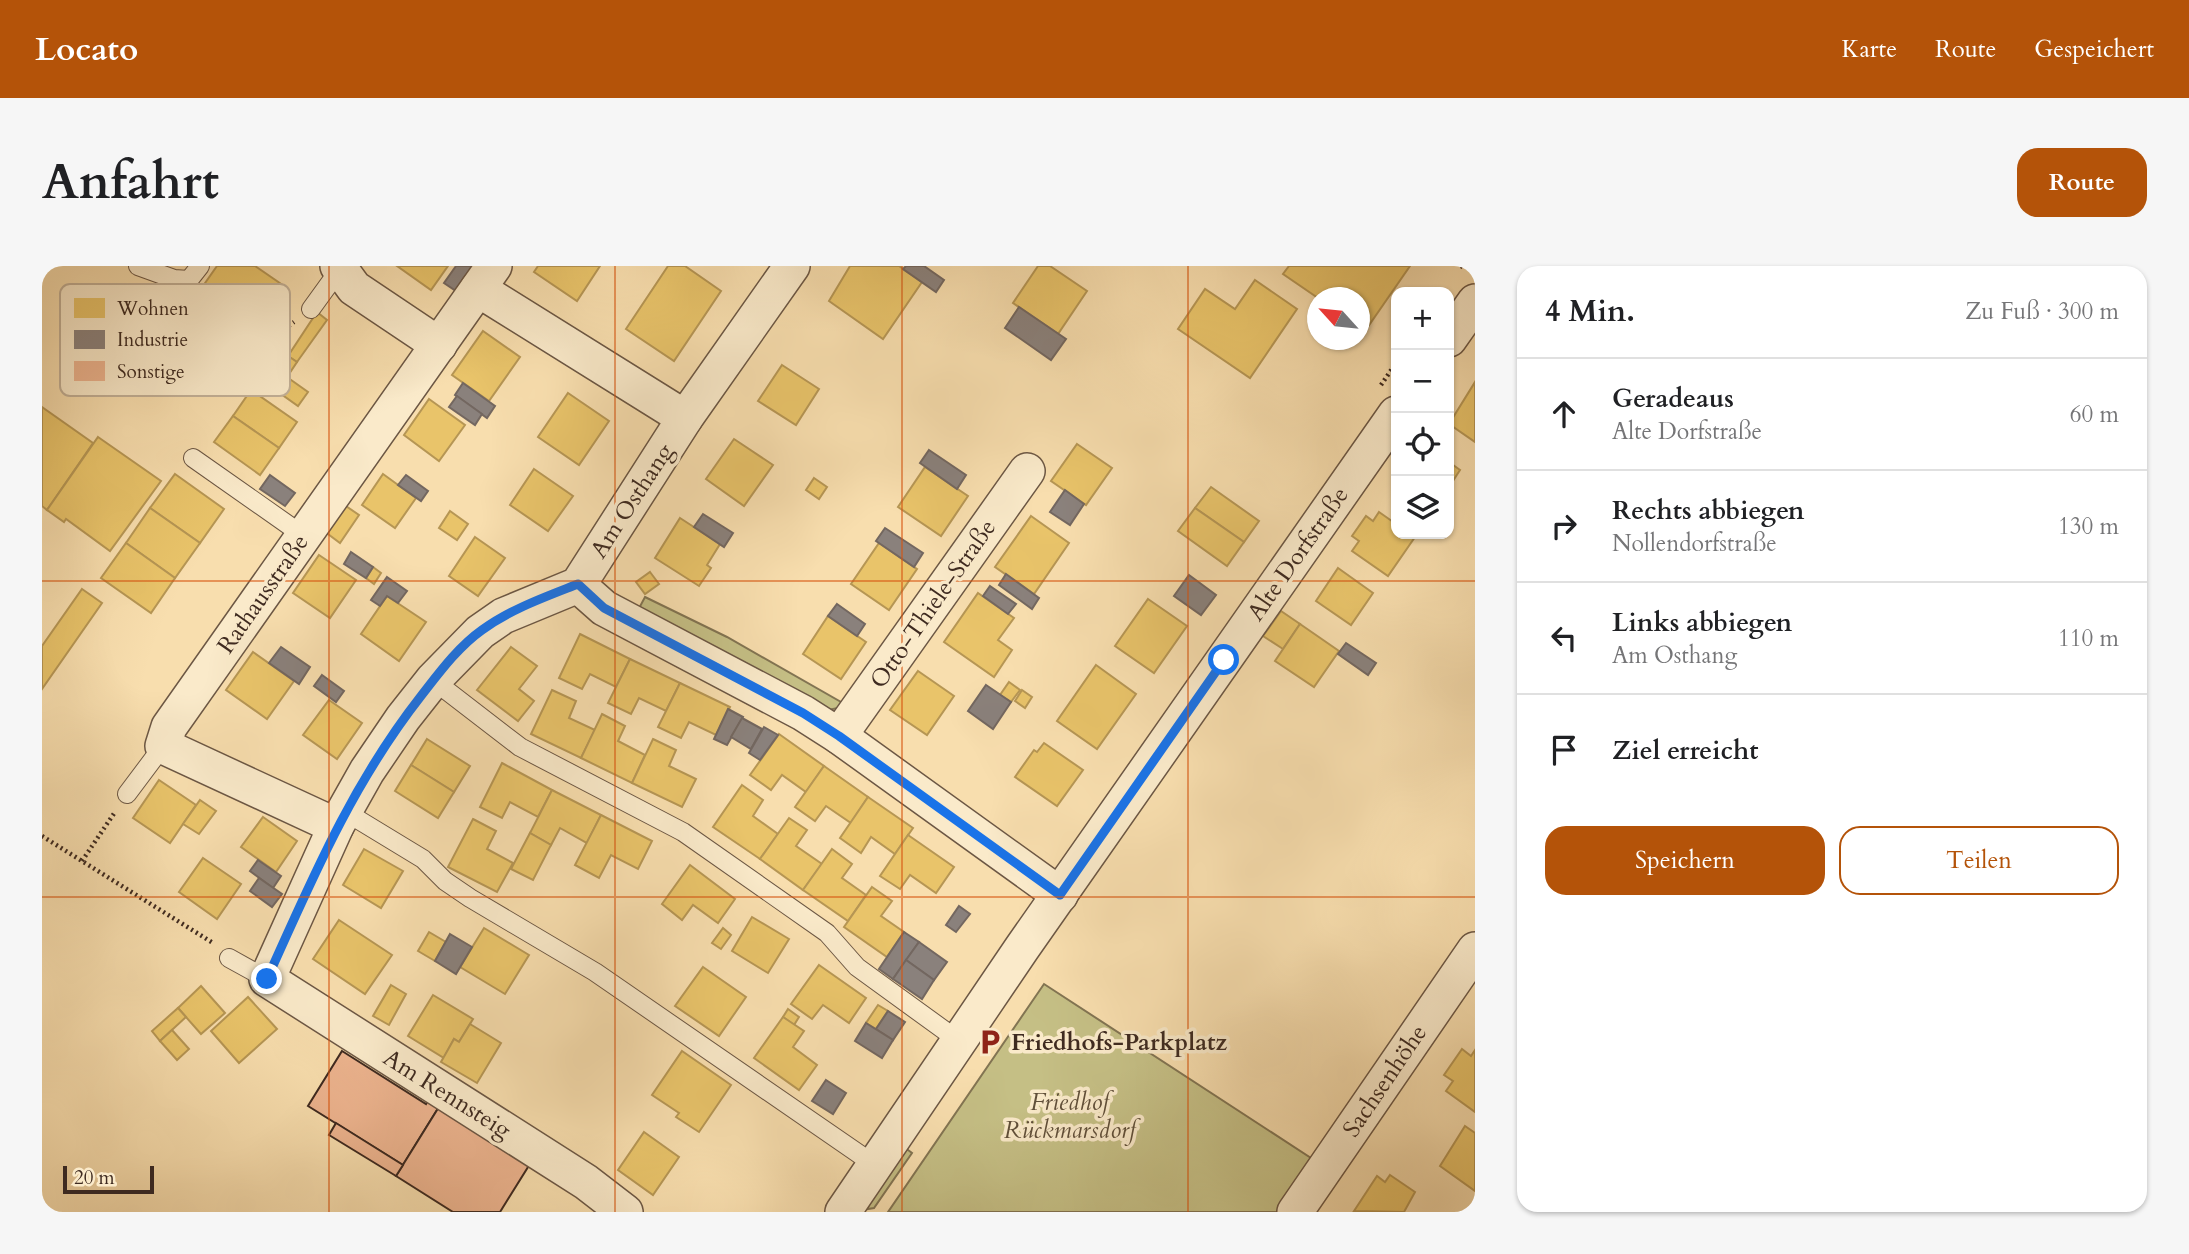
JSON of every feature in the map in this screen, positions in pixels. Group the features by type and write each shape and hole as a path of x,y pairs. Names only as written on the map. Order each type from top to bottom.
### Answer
{"street":[{"name":"Am Osthang","path":"267,979 340,819 367,771 433,680 480,632 503,616 578,584 685,418 792,266"},
{"path":"339,267 354,288 439,345"},
{"name":"Rathausstraße","path":"163,746 169,727 486,277 685,418"},
{"path":"1454,332 1475,302"},
{"name":"Alte Dorfstraße","path":"843,1212 1060,895 1391,421"},
{"name":"Otto-Thiele-Straße","path":"839,736 1027,471"},
{"path":"578,584 604,608 803,713 839,736 1060,895"},
{"path":"163,746 340,819"},
{"name":"Sachsenhöhe","path":"1295,1212 1475,950"},
{"name":"Am Rennsteig","path":"267,979 586,1182 625,1212"}],"lane":[{"path":"138,266 174,279 194,273"},
{"path":"311,309 339,267"},
{"path":"193,458 304,537"},
{"path":"433,680 520,747 683,832 827,933 857,967 959,1041"},
{"path":"127,794 163,746"},
{"path":"340,819 423,859 445,881 470,898 595,972 876,1165"},
{"path":"229,958 267,979"}],"path":[{"path":"290,324 311,309"},
{"path":"82,861 127,794"},
{"path":"42,836 228,953 229,958"}],"green space":[{"path":"645,597 727,637 848,706 828,710 637,612"},
{"name":"Friedhof Rückmarsdorf","path":"1044,984 1314,1160 1278,1212 888,1212"},
{"path":"904,1147 912,1153 874,1208 868,1209 869,1199"}],"building: Wohnen":[{"path":"217,266 255,266 281,284 204,284"},
{"path":"397,266 448,266 431,290"},
{"path":"538,266 600,266 577,301 534,272"},
{"path":"668,266 685,266 721,291 674,361 626,329"},
{"path":"850,266 899,266 922,282 883,339 829,301"},
{"path":"1038,266 1050,266 1087,291 1058,334 1013,303"},
{"path":"1289,266 1410,266 1395,287 1391,287 1391,293 1370,324 1370,287 1307,287 1307,290 1283,274"},
{"path":"1255,280 1297,309 1250,378 1178,329 1205,289 1235,309"},
{"path":"317,312 327,320 297,362 290,357 290,353"},
{"path":"483,331 520,357 489,401 452,375"},
{"path":"290,357 297,362 290,372"},
{"path":"782,365 819,389 796,425 758,401"},
{"path":"290,379 308,392 298,406 284,396 290,396"},
{"path":"1475,382 1475,442 1454,427 1454,416"},
{"path":"568,393 609,421 579,465 538,437"},
{"path":"247,396 260,396 297,422 279,448 233,416"},
{"path":"429,399 465,425 439,461 404,435"},
{"path":"42,407 93,443 47,510 42,506"},
{"path":"233,416 279,448 260,475 214,442"},
{"path":"98,437 161,481 110,551 66,519 64,522 47,510"},
{"path":"734,439 773,465 744,506 706,479"},
{"path":"1077,444 1112,468 1086,505 1051,481"},
{"path":"1454,466 1460,470 1454,479"},
{"path":"925,467 968,496 941,536 898,507"},
{"path":"534,469 573,496 548,531 510,505"},
{"path":"175,474 224,509 200,543 150,508"},
{"path":"383,474 416,498 395,528 362,505"},
{"path":"814,478 827,487 819,499 806,490"},
{"path":"1211,487 1259,521 1244,542 1195,508"},
{"path":"343,504 359,515 340,543 324,531"},
{"path":"150,508 200,543 175,578 126,543"},
{"path":"1195,508 1244,542 1227,566 1178,531"},
{"path":"450,511 468,524 457,540 439,528"},
{"path":"1379,512 1391,520 1391,539 1414,539 1388,576 1352,551 1359,541 1352,536 1366,516 1373,521"},
{"path":"1031,516 1069,543 1034,594 995,567"},
{"path":"680,518 720,544 707,565 711,568 699,586 655,558"},
{"path":"475,537 505,558 478,596 449,576"},
{"path":"126,543 175,578 151,613 101,578"},
{"path":"879,543 917,569 889,610 851,584"},
{"path":"319,555 356,580 330,618 293,593"},
{"path":"373,567 381,573 374,584 366,578"},
{"path":"1338,568 1373,593 1351,625 1316,601"},
{"path":"650,572 659,584 645,594 636,582"},
{"path":"82,589 102,603 42,689 42,646"},
{"path":"978,593 1014,618 998,640 1012,650 994,677 944,642"},
{"path":"387,596 426,622 399,661 361,634"},
{"path":"1148,599 1187,626 1154,673 1115,646"},
{"path":"1281,611 1300,624 1283,649 1263,636"},
{"path":"828,616 866,642 841,679 803,654"},
{"path":"1300,624 1339,651 1314,687 1275,661"},
{"path":"580,634 630,659 616,687 590,674 582,689 559,678"},
{"path":"511,647 537,666 519,689 534,701 518,721 477,690"},
{"path":"253,652 294,681 267,719 226,690"},
{"path":"630,659 680,683 666,711 639,698 631,714 608,703"},
{"path":"1096,665 1136,694 1097,749 1057,721"},
{"path":"918,671 954,696 927,735 890,710"},
{"path":"1009,682 1020,690 1011,702 1000,695"},
{"path":"680,683 730,707 716,735 689,722 681,738 658,727"},
{"path":"552,690 576,701 569,718 595,730 581,758 531,734"},
{"path":"1022,690 1032,697 1025,708 1015,701"},
{"path":"329,700 362,723 337,759 303,735"},
{"path":"602,714 625,726 618,741 645,755 632,783 581,758"},
{"path":"779,734 824,766 806,792 782,775 771,790 750,775"},
{"path":"427,739 470,766 454,792 411,765"},
{"path":"653,739 676,750 669,766 696,779 682,807 632,783"},
{"path":"1044,743 1083,770 1057,806 1015,777 1034,750 1037,752"},
{"path":"502,763 552,790 538,817 510,802 502,818 480,807"},
{"path":"411,765 454,792 438,818 395,791"},
{"path":"824,766 868,797 851,823 826,806 815,821 795,807"},
{"path":"159,780 196,805 170,843 133,818"},
{"path":"742,785 763,800 753,816 778,834 760,859 713,827"},
{"path":"552,790 601,815 587,843 560,828 551,845 530,833"},
{"path":"868,797 913,828 895,854 871,837 861,853 840,838"},
{"path":"200,800 216,811 199,834 183,824"},
{"path":"601,815 652,841 638,869 611,855 599,878 575,865"},
{"path":"263,817 297,841 276,872 241,847"},
{"path":"789,818 807,830 796,846 822,864 803,890 760,859"},
{"path":"473,819 496,831 487,849 513,863 497,892 448,867"},
{"path":"530,833 551,845 533,880 511,869"},
{"path":"908,835 954,867 936,893 910,875 900,889 880,876"},
{"path":"364,849 403,871 381,908 343,885"},
{"path":"832,849 852,864 842,878 866,895 848,921 803,890"},
{"path":"203,858 241,884 217,919 179,892"},
{"path":"690,865 735,899 718,923 693,905 682,920 662,904"},
{"path":"872,887 892,901 881,916 904,932 887,957 844,927"},
{"path":"752,917 789,939 768,973 732,951"},
{"path":"339,920 392,955 365,994 313,959"},
{"path":"484,928 529,955 505,994 460,967"},
{"path":"723,928 731,935 721,949 712,943"},
{"path":"429,932 446,942 435,961 418,951"},
{"path":"819,965 866,998 849,1023 823,1005 812,1019 791,1004"},
{"path":"703,967 746,997 719,1036 675,1006"},
{"path":"391,985 406,994 389,1025 373,1016"},
{"path":"201,986 225,1013 201,1034 178,1008"},
{"path":"433,995 473,1019 459,1042 454,1039 444,1058 408,1036"},
{"path":"248,997 277,1029 239,1063 211,1031"},
{"path":"878,1005 888,1011 876,1029 866,1023"},
{"path":"178,1008 186,1017 160,1041 152,1031"},
{"path":"788,1009 799,1017 794,1025 783,1017"},
{"path":"783,1017 804,1031 793,1047 817,1065 799,1090 754,1058"},
{"path":"470,1024 501,1043 477,1083 441,1062 454,1039 459,1042"},
{"path":"172,1030 189,1049 177,1060 160,1041"},
{"path":"1462,1049 1471,1056 1475,1050 1475,1112 1446,1091 1453,1081 1444,1075"},
{"path":"682,1051 731,1085 699,1132 676,1117 679,1113 652,1095"},
{"path":"1465,1126 1475,1133 1475,1191 1440,1166"},
{"path":"644,1132 679,1157 653,1195 618,1170"},
{"path":"1390,1175 1415,1192 1404,1212 1354,1211 1377,1176 1385,1182"}],"building: Industrie":[{"path":"456,266 477,266 459,293 444,283"},
{"path":"906,266 924,266 944,280 936,292 903,269"},
{"path":"1019,307 1066,339 1051,360 1005,328"},
{"path":"463,383 495,406 487,418 455,395"},
{"path":"457,396 482,414 475,425 449,407"},
{"path":"929,450 966,475 957,489 920,463"},
{"path":"270,475 295,493 285,506 260,489"},
{"path":"406,475 428,491 421,501 398,485"},
{"path":"1065,490 1084,504 1070,525 1050,512"},
{"path":"703,514 733,533 724,547 694,527"},
{"path":"885,528 923,553 914,567 876,541"},
{"path":"351,552 373,567 366,578 344,564"},
{"path":"1006,574 1039,598 1032,609 999,585"},
{"path":"1189,575 1216,595 1201,615 1174,596"},
{"path":"387,577 407,591 398,603 387,596 380,606 371,600"},
{"path":"990,586 1016,604 1008,614 983,596"},
{"path":"837,604 865,624 857,636 828,616"},
{"path":"1346,643 1376,663 1368,675 1338,654"},
{"path":"281,647 310,667 299,684 269,663"},
{"path":"322,675 344,691 336,702 314,686"},
{"path":"986,685 1011,702 993,729 968,711"},
{"path":"728,709 743,717 727,745 714,739"},
{"path":"742,718 762,729 751,749 731,737"},
{"path":"764,727 778,735 760,760 749,753"},
{"path":"258,860 281,876 273,888 250,871"},
{"path":"259,878 282,894 272,907 250,891"},
{"path":"959,906 970,914 956,932 946,925"},
{"path":"904,932 919,942 893,979 879,969"},
{"path":"450,934 472,947 456,974 435,961"},
{"path":"919,942 947,962 934,980 906,960"},
{"path":"906,960 934,980 922,999 893,979"},
{"path":"888,1011 905,1022 893,1040 876,1029"},
{"path":"866,1023 893,1040 882,1058 855,1041"},
{"path":"826,1080 846,1093 833,1114 812,1101"}],"building: Sonstige":[{"path":"342,1051 426,1104 431,1095 442,1102 403,1165 308,1106"},
{"path":"442,1102 533,1159 500,1212 453,1212 396,1176"},
{"path":"336,1123 403,1165 396,1176 329,1135"}],"place":[{"name":"Friedhofs-Parkplatz","path":"990,1042"}],"route":[{"path":"267,979 336,826 367,771 403,718 458,652 480,632 503,616 578,584 604,608 739,678 839,736 1016,866 1060,895 1224,660"}]}
